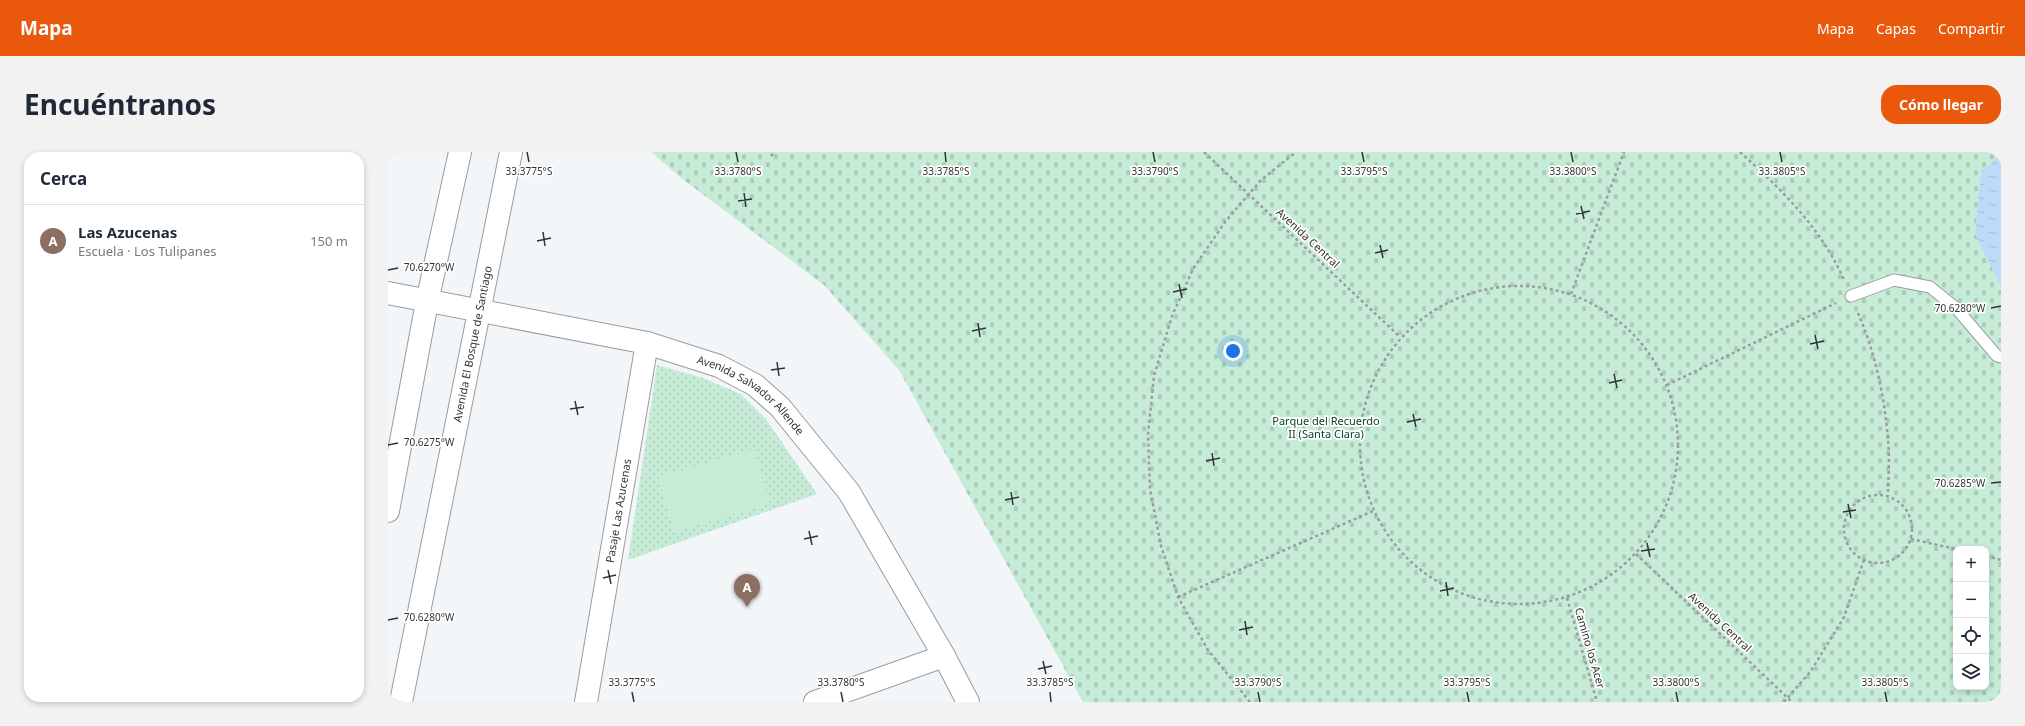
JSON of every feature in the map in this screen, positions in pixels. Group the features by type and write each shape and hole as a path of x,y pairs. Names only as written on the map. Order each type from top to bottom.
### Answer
{"street":[{"path":"388,511 392,469 460,152"},
{"name":"Avenida El Bosque de Santiago","path":"401,702 511,152"},
{"name":"Avenida Salvador Allende","path":"388,293 427,302 647,343 719,366 755,385 780,407 850,492 944,656 968,702"},
{"name":"Pasaje Las Azucenas","path":"586,702 647,343"},
{"path":"815,702 944,656"}],"lane":[{"path":"1851,296 1894,280 1930,288 1956,308 1997,356 2001,358"}],"path":[{"path":"771,156 775,152"},
{"name":"Avenida Central","path":"1204,152 1400,336"},
{"path":"1250,702 1208,650 1178,597 1161,546 1150,489 1148,434 1154,376 1172,316 1193,269 1225,222 1261,180 1296,152"},
{"path":"1571,294 1624,152"},
{"path":"1526,284 1571,294 1611,314 1644,346 1667,385 1678,428 1676,474 1662,517 1636,554 1604,581 1567,598 1521,606 1475,600 1433,581 1398,550 1373,511 1360,466 1361,420 1375,375 1400,336 1436,307 1479,289 1526,284"},
{"path":"1667,385 1851,296"},
{"path":"1877,495 1888,496 1898,501 1906,509 1911,519 1911,539 1905,550 1896,558 1886,562 1864,560 1855,553 1848,544 1845,534 1845,522 1849,512 1856,503 1866,497 1877,495"},
{"path":"1178,597 1373,511"},
{"path":"1911,539 1953,548"},
{"name":"Avenida Central","path":"1636,554 1792,702"},
{"path":"1989,557 2001,560"},
{"path":"1784,702 1811,671 1844,617 1864,560"},
{"name":"Camino los Acer","path":"1567,598 1597,702"}],"green space":[{"name":"Parque del Recuerdo II (Santa Clara)","path":"651,152 2001,152 2001,702 1083,702 899,370 824,285 681,178"},
{"path":"657,365 703,378 741,394 766,419 817,494 628,560"},
{"path":"754,449 770,504 674,532 658,477"}],"water":[{"path":"2001,154 2001,286 1975,234 1981,172"}],"place":[{"name":"Las Azucenas","path":"747,607"}]}
